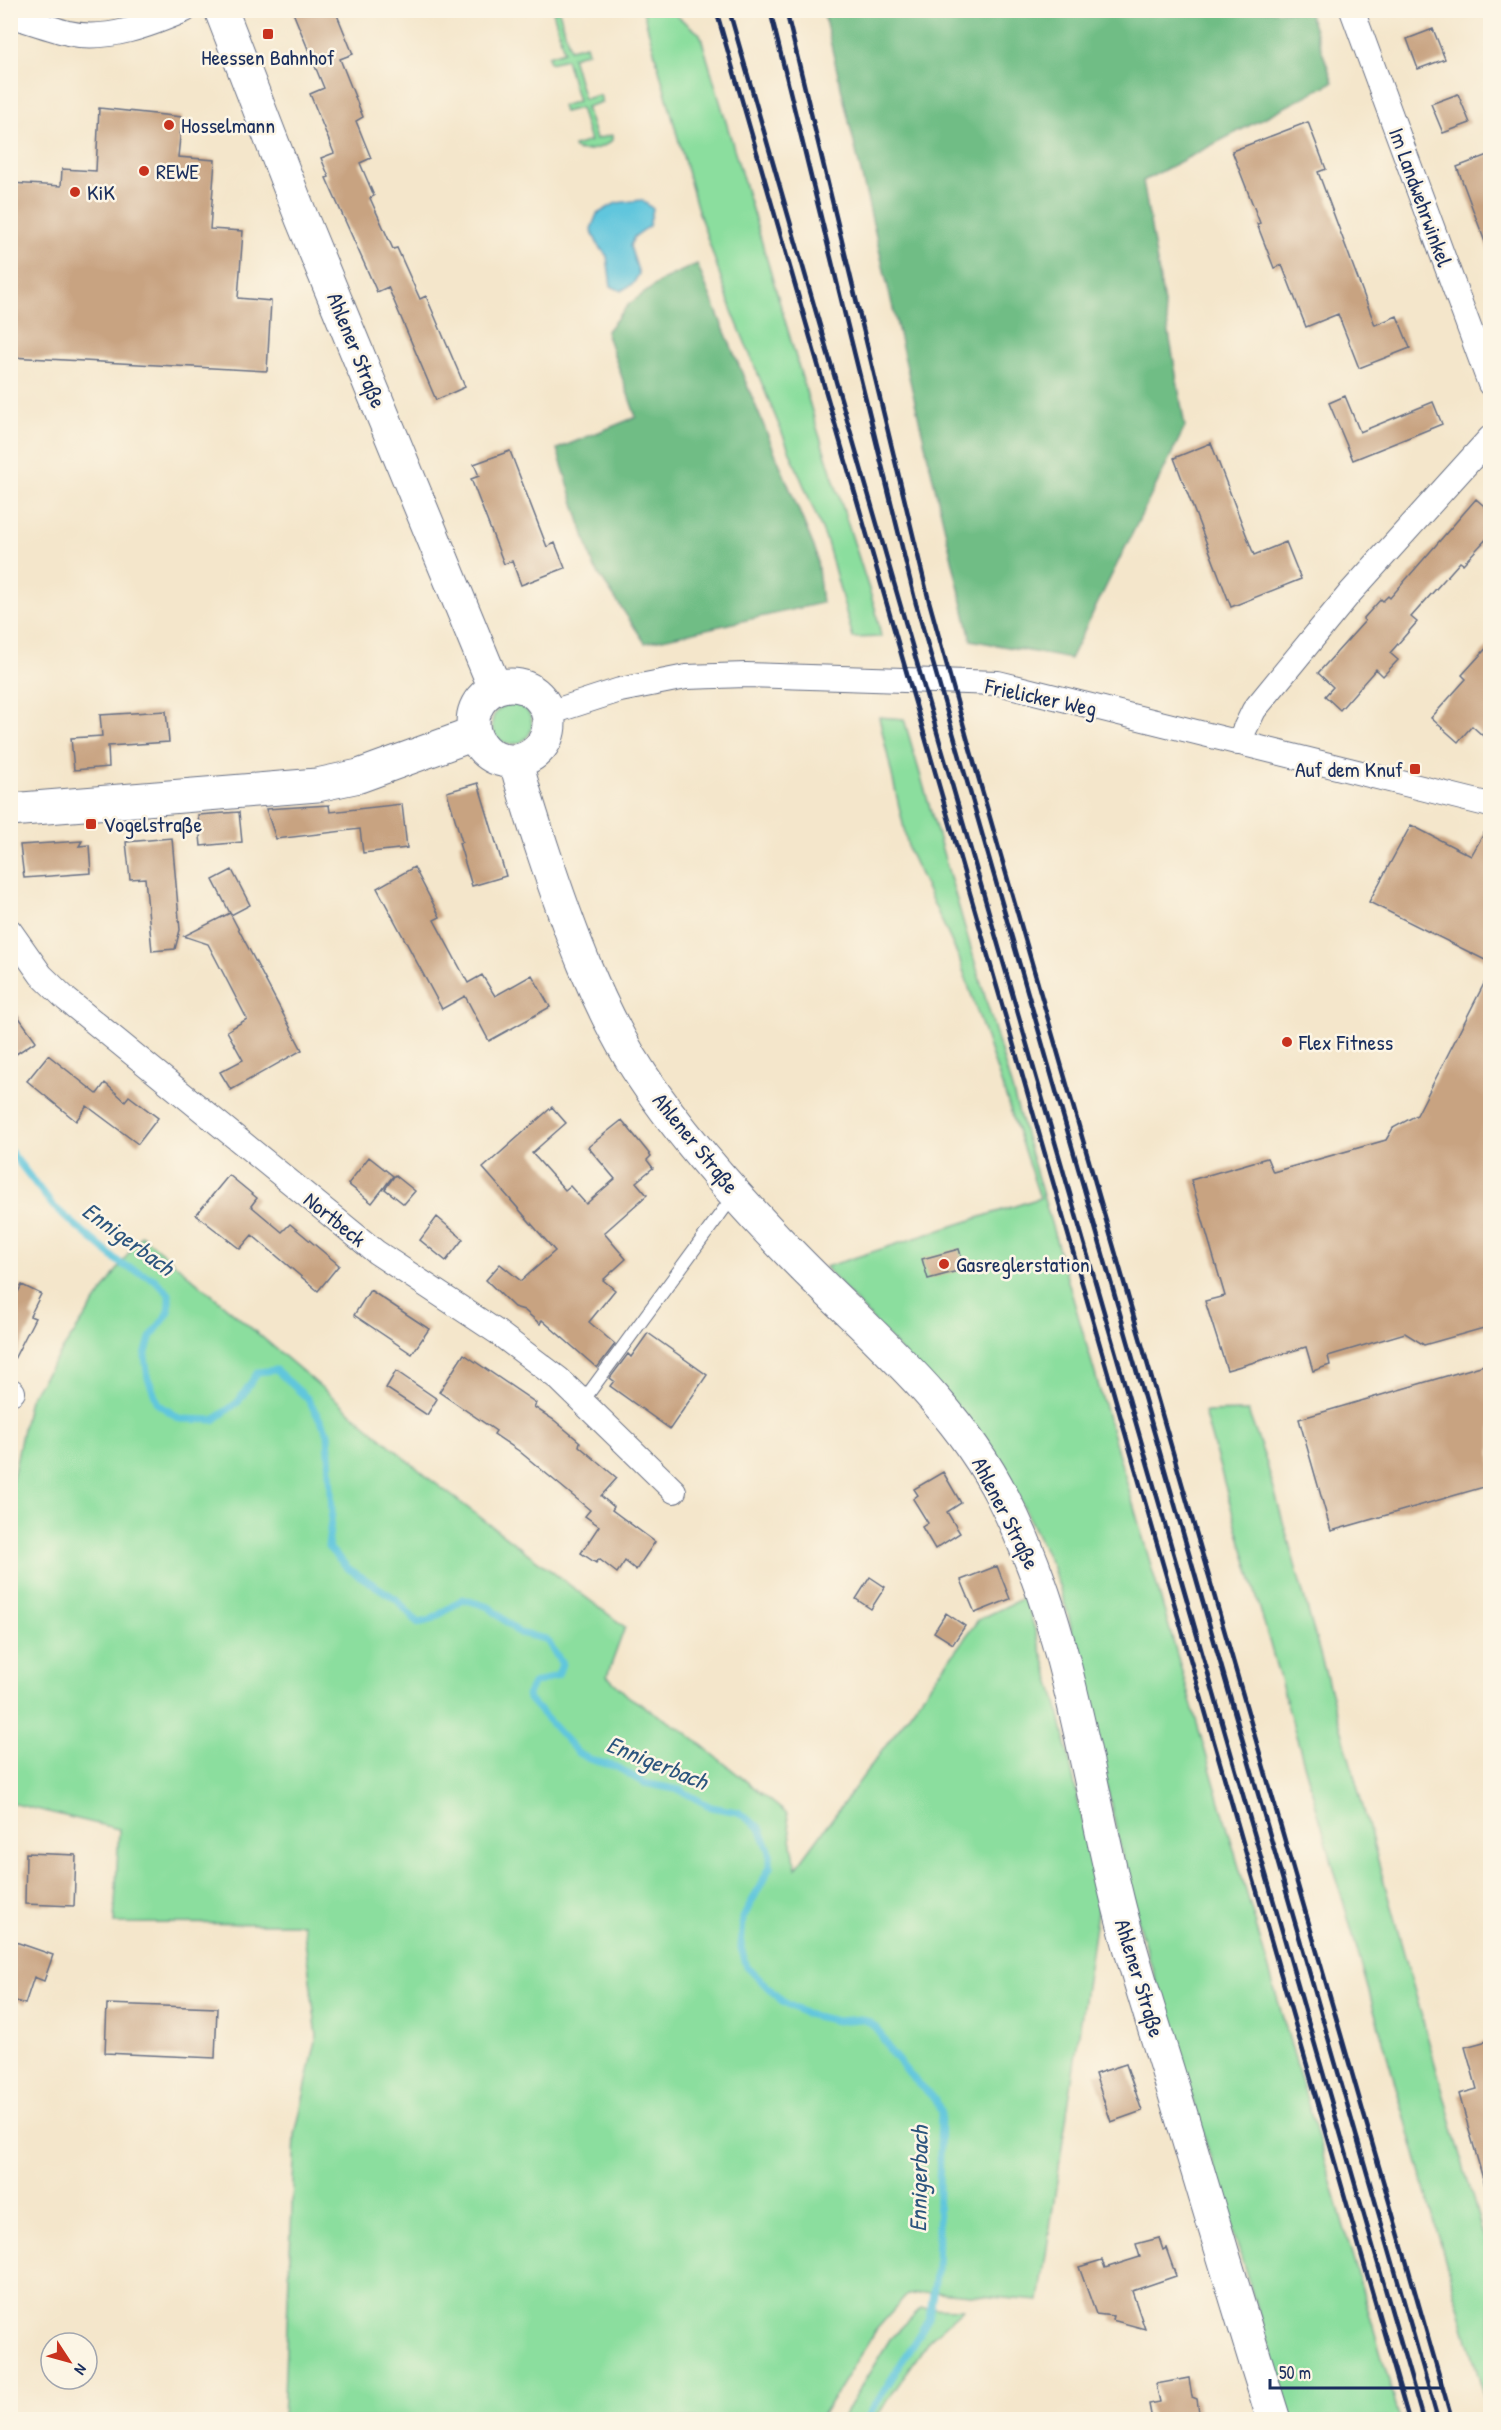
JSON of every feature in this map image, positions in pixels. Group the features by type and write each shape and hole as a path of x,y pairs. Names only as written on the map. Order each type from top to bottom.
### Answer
{"main road":[{"name":"Ahlener Straße","path":"220,10 302,219 495,688"},
{"path":"517,685 528,688 537,694 549,713 548,735 543,745 536,753 516,762 506,762 486,753 474,734 474,712 486,694 495,688 517,685"},
{"path":"10,810 317,785 359,776 474,734"},
{"name":"Ahlener Straße","path":"516,762 575,946 631,1058 663,1104 736,1193 788,1251 932,1396 972,1445 1000,1492 1028,1549 1050,1613 1075,1709 1120,1913 1274,2420"}],"street":[{"path":"10,15 69,33 96,35 125,30 185,10"},
{"name":"Im Landwehrwinkel","path":"1352,10 1491,384"},
{"path":"1238,743 1254,710 1350,593 1491,438"},
{"name":"Frielicker Weg","path":"549,713 620,690 687,677 746,675 998,683 1491,805"},
{"name":"Nortbeck","path":"10,931 40,975 66,1000 375,1252 497,1332 559,1379 674,1491"}],"lane":[{"path":"583,1401 736,1193"}],"green space":[{"path":"553,11 559,11 570,49 586,45 588,52 572,57 584,99 600,95 602,102 586,107 596,139 612,135 609,143 595,149 584,151 575,149 574,146 590,141 580,108 564,112 562,106 578,101 566,59 550,63 548,56 564,51"},
{"path":"643,11 675,11 677,16 700,34 816,425 876,611 881,637 853,638 827,542 732,311 697,207"},
{"path":"823,11 1308,11 1333,82 1143,181 1185,427 1070,659 971,640"},
{"path":"697,264 816,552 822,603 645,643 594,567 557,449 636,417 606,332 629,304 664,279"},
{"path":"512,704 526,710 532,724 526,738 512,744 498,738 492,724 498,710"},
{"path":"879,717 904,719 1400,2419 1291,2419 1135,1913 1068,1614 1053,1568 1003,1465 825,1267 1040,1198 959,958 909,851"},
{"path":"141,1235 431,1480 625,1627 607,1676 629,1697 684,1731 787,1814 796,1868 978,1620 1025,1597 1058,1706 1099,1899 1039,2301 938,2292 907,2295 875,2331 820,2419 283,2419 295,2135 317,2036 303,1924 114,1923 119,1829 11,1803 10,1492 29,1399"},
{"path":"1248,1411 1266,1461 1490,2260 1490,2417 1204,1412"},
{"path":"921,2308 963,2309 929,2340 875,2419 841,2419 890,2339"}],"water":[{"path":"642,200 653,209 649,226 634,237 630,246 639,274 633,284 621,291 611,286 607,256 598,245 591,229 597,214 616,203"}],"building":[{"path":"292,10 335,10 353,54 340,59 363,117 356,121 371,158 360,163 374,196 370,198 393,249 397,248 420,299 426,296 465,387 436,400 388,287 377,292 326,178 329,177 321,158 334,153 310,94 324,88"},
{"path":"1433,29 1445,59 1418,69 1407,39"},
{"path":"1458,94 1470,123 1443,133 1431,104"},
{"path":"99,108 182,117 178,157 215,160 210,229 243,231 238,298 271,301 267,371 10,357 10,183 61,186 62,169 96,171"},
{"path":"1308,122 1326,169 1318,172 1375,325 1397,316 1410,348 1359,368 1338,314 1306,327 1282,265 1274,268 1257,224 1260,223 1232,151"},
{"path":"1491,154 1491,250 1488,250 1457,167"},
{"path":"1345,396 1360,432 1433,402 1442,424 1353,460 1329,403"},
{"path":"1211,443 1254,555 1286,542 1301,579 1231,607 1174,458"},
{"path":"510,451 547,547 555,543 565,568 521,585 512,561 504,564 471,479 479,476 474,464"},
{"path":"1476,499 1491,512 1491,534 1463,564 1460,562 1411,617 1417,622 1390,653 1398,660 1383,676 1376,669 1340,710 1325,696 1333,687 1318,673 1365,621 1363,619 1381,599 1383,601 1388,596 1390,598"},
{"path":"1491,643 1491,743 1472,726 1458,742 1431,718 1466,679 1462,675"},
{"path":"166,711 169,742 108,746 109,767 74,770 71,738 102,736 100,715"},
{"path":"478,783 506,876 472,886 447,792"},
{"path":"402,804 407,848 363,853 360,829 276,839 266,809 329,805 330,812"},
{"path":"239,812 242,842 201,846 198,815"},
{"path":"1491,821 1491,963 1369,902 1411,825 1471,856"},
{"path":"172,838 180,930 175,949 152,951 145,878 130,879 126,842"},
{"path":"82,841 79,846 89,845 91,873 24,878 20,845"},
{"path":"414,867 440,917 434,920 468,983 482,975 495,996 532,975 550,1007 489,1041 465,996 442,1009 377,888"},
{"path":"232,870 250,905 231,915 213,880"},
{"path":"230,913 302,1050 231,1090 220,1072 243,1060 227,1031 247,1019 208,944 184,936"},
{"path":"1491,970 1491,1326 1424,1345 1405,1333 1328,1356 1330,1365 1313,1371 1306,1347 1227,1370 1205,1301 1225,1296 1191,1180 1267,1158 1273,1172 1386,1140 1393,1128 1417,1115"},
{"path":"10,1005 36,1041 10,1058"},
{"path":"48,1055 97,1094 105,1083 125,1101 129,1096 158,1118 138,1144 87,1106 76,1121 27,1081"},
{"path":"552,1107 566,1123 532,1153 565,1190 570,1186 586,1204 615,1179 588,1147 622,1120 651,1156 647,1160 653,1168 636,1182 647,1195 604,1233 626,1259 603,1280 615,1290 589,1322 615,1344 597,1368 542,1320 540,1324 524,1310 514,1307 486,1280 500,1264 521,1281 555,1251 483,1168"},
{"path":"369,1157 393,1176 372,1203 348,1184"},
{"path":"229,1175 257,1198 251,1206 282,1232 290,1224 339,1265 318,1291 252,1235 240,1249 196,1215"},
{"path":"395,1175 415,1191 404,1204 385,1189"},
{"path":"437,1217 463,1239 446,1261 420,1240"},
{"name":"Gasreglerstation","path":"959,1249 965,1269 928,1279 922,1259"},
{"path":"22,1285 41,1294 30,1316 35,1318 10,1367 10,1306"},
{"path":"370,1290 429,1329 412,1354 354,1315"},
{"path":"648,1333 707,1375 670,1429 610,1386 614,1381 610,1378 628,1354 631,1357"},
{"path":"464,1354 536,1403 534,1407 580,1442 579,1446 617,1478 601,1496 614,1507 612,1510 655,1542 636,1570 625,1561 617,1573 599,1559 596,1563 581,1553 599,1526 585,1516 590,1510 519,1451 494,1434 496,1431 439,1392"},
{"path":"1491,1363 1491,1485 1331,1531 1299,1419"},
{"path":"396,1371 437,1399 427,1415 386,1388"},
{"path":"943,1472 961,1503 947,1512 960,1533 935,1549 922,1527 928,1523 913,1499 918,1495 914,1489"},
{"path":"997,1566 1010,1599 975,1613 961,1580"},
{"path":"870,1577 885,1587 871,1609 856,1599"},
{"path":"946,1613 965,1626 953,1644 934,1632"},
{"path":"26,1853 76,1855 74,1906 25,1904"},
{"path":"10,1940 53,1955 44,1981 34,1977 25,2004 10,1999"},
{"path":"107,2004 217,2008 215,2058 105,2053"},
{"path":"1491,2040 1491,2185 1485,2186 1459,2094 1477,2089 1465,2047"},
{"path":"1126,2064 1142,2111 1111,2122 1095,2074"},
{"path":"1159,2238 1163,2250 1166,2248 1176,2276 1132,2291 1145,2329 1112,2320 1113,2316 1096,2314 1079,2267 1102,2260 1105,2268 1140,2257 1136,2244"},
{"path":"1189,2378 1192,2397 1197,2399 1200,2420 1152,2420 1149,2404 1160,2402 1156,2384"}],"waterway":[{"name":"Ennigerbach","path":"10,1151 53,1206 121,1264 154,1279 169,1294 169,1312 150,1338 145,1356 148,1378 158,1404 180,1419 214,1420 238,1402 258,1372 276,1370 307,1398 328,1433 332,1512 328,1547 349,1569 396,1599 418,1623 431,1620 463,1599 489,1607 519,1633 546,1639 562,1664 558,1675 533,1684 528,1694 529,1699 578,1753 589,1759 617,1767 644,1783 680,1790 711,1807 738,1812 760,1828 770,1852 770,1867 743,1918 741,1948 747,1967 782,2001 806,2014 837,2021 861,2019 877,2028 890,2051 910,2075 936,2100 941,2113 937,2269 929,2318 866,2420"}],"railway":[{"path":"716,10 1409,2420"},
{"path":"729,10 1423,2420"},
{"path":"770,10 916,604 1438,2420"},
{"path":"786,10 929,601 1452,2420"}],"place":[{"name":"Heessen Bahnhof","path":"268,34"},
{"name":"Hosselmann","path":"169,125"},
{"name":"REWE","path":"144,171"},
{"name":"KiK","path":"75,192"},
{"name":"Auf dem Knuf","path":"1415,769"},
{"name":"Vogelstraße","path":"91,824"},
{"name":"Flex Fitness","path":"1287,1042"},
{"name":"Gasreglerstation","path":"944,1264"}]}
